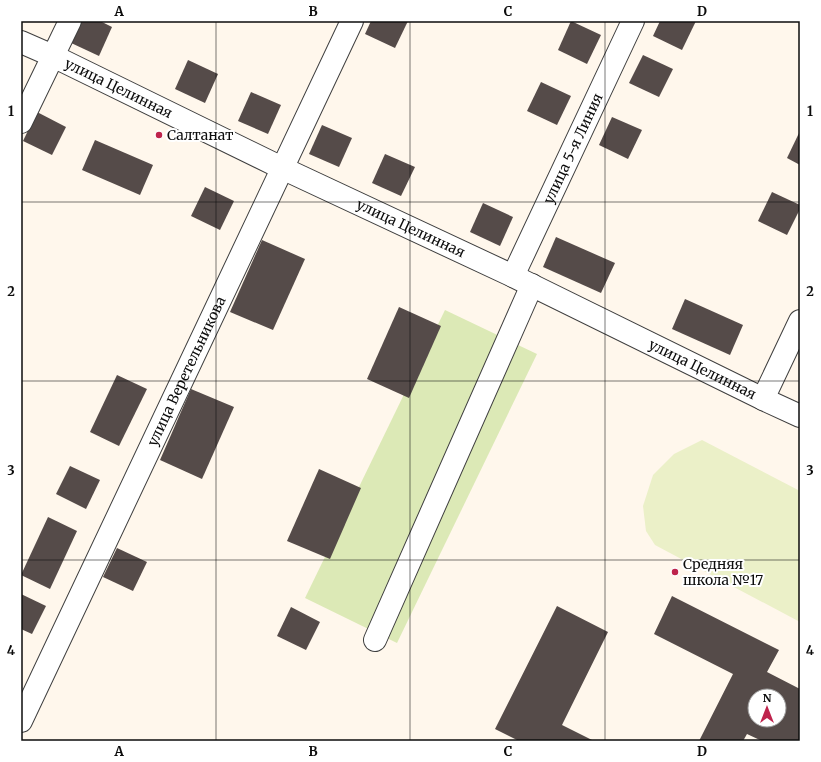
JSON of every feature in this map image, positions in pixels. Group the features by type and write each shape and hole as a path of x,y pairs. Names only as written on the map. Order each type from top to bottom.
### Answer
{"street":[{"path":"21,122 70,21"},
{"name":"улица Веретельникова","path":"21,721 352,21"},
{"name":"улица 5-я Линия","path":"375,640 522,280 633,21"},
{"name":"улица Целинная","path":"21,42 53,56 282,168 522,280 762,399 800,416"},
{"path":"762,399 800,321"}],"green space":[{"path":"445,310 537,354 397,643 305,598"},
{"path":"702,440 800,491 800,622 655,545 646,531 643,506 653,475 674,454"}],"building":[{"path":"79,21 100,21 112,27 99,56 69,42"},
{"path":"371,21 408,21 395,48 365,34"},
{"path":"571,21 601,35 587,64 558,50"},
{"path":"660,21 696,21 682,50 653,36"},
{"path":"643,55 673,69 659,97 629,83"},
{"path":"188,60 218,74 205,103 175,89"},
{"path":"541,82 571,96 557,125 527,111"},
{"path":"251,92 281,105 268,134 238,121"},
{"path":"37,112 66,127 52,155 23,141"},
{"path":"612,117 642,130 628,159 599,145"},
{"path":"322,125 352,138 339,167 309,154"},
{"path":"800,131 800,165 787,158"},
{"path":"95,140 153,165 140,195 82,170"},
{"path":"385,154 415,167 401,196 372,183"},
{"path":"205,187 234,201 220,230 191,216"},
{"path":"772,192 800,205 800,209 787,235 758,221"},
{"path":"483,203 513,217 500,246 470,232"},
{"path":"556,237 615,263 601,293 543,267"},
{"path":"262,240 305,259 273,330 230,312"},
{"path":"685,299 743,325 730,355 672,329"},
{"path":"399,307 441,326 409,398 367,379"},
{"path":"117,375 147,389 119,446 90,432"},
{"path":"191,389 234,407 202,479 160,460"},
{"path":"70,466 100,480 86,509 56,494"},
{"path":"319,469 361,488 330,559 287,541"},
{"path":"48,517 77,531 50,589 21,575"},
{"path":"117,548 147,562 133,591 103,577"},
{"path":"21,594 46,606 32,634 21,629"},
{"name":"Средняя школа №17","path":"672,596 779,650 767,672 800,689 800,741 762,741 747,734 743,741 699,741 733,674 654,634"},
{"path":"557,606 608,632 562,725 594,741 519,741 495,729"},
{"path":"291,607 320,622 306,650 277,636"}],"place":[{"name":"Салтанат","path":"159,135"},
{"name":"Средняя школа №17","path":"675,572"}]}
